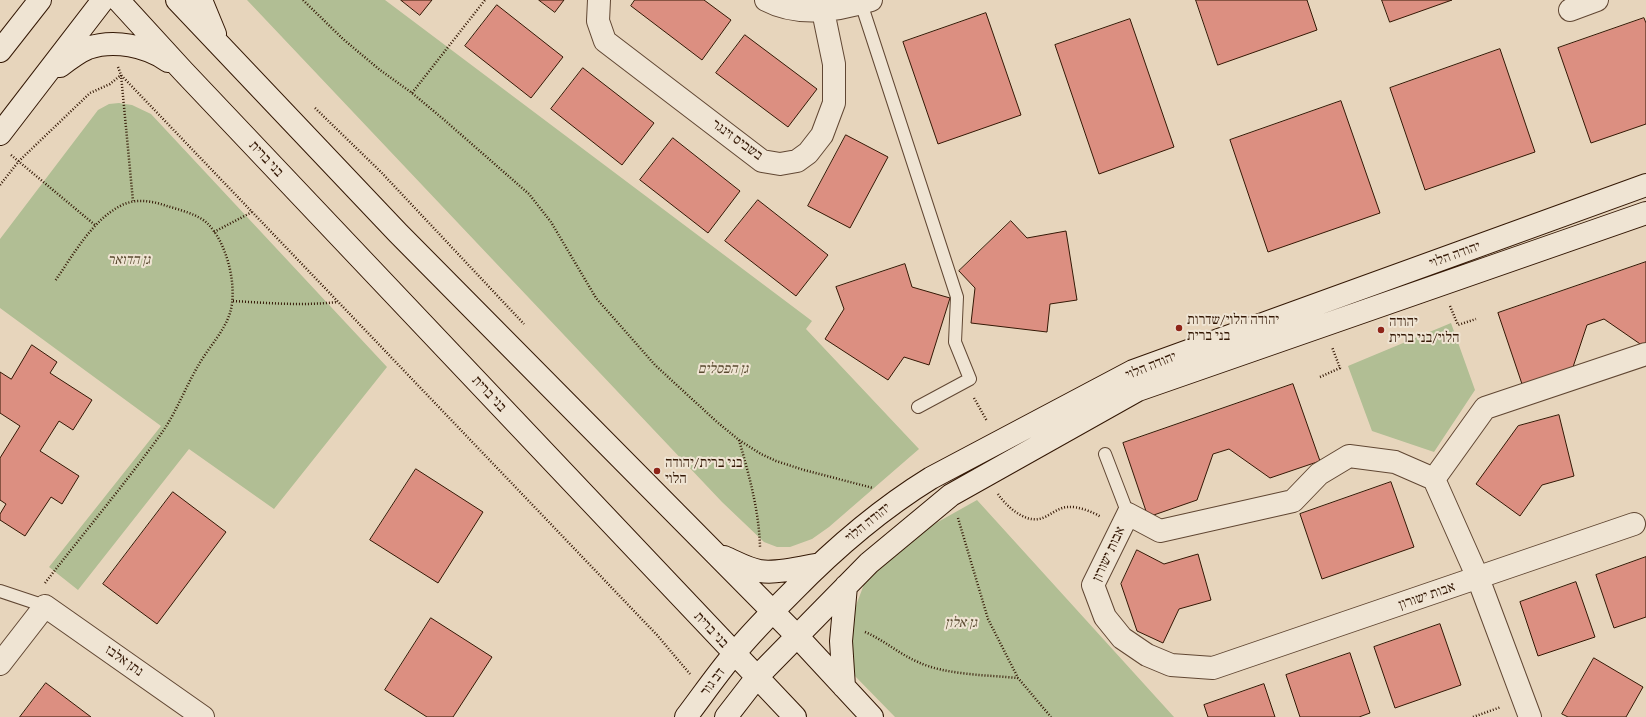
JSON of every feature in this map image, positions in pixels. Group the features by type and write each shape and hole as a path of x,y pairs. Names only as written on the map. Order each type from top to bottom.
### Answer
{"street":[{"path":"18,28 28,0"},
{"path":"0,51 40,0"},
{"path":"0,134 103,0"},
{"path":"118,0 183,71"},
{"path":"176,0 398,233 797,636 872,717"},
{"path":"201,0 222,48"},
{"name":"בשביס זינגר","path":"600,0 598,21 605,41 762,161 780,164 797,161 808,153 822,135 834,103 834,64 822,11"},
{"path":"766,0 773,4 794,9 822,11 866,2"},
{"path":"1570,10 1597,0"},
{"path":"44,77 88,48 109,44 146,49 161,56 183,71"},
{"name":"בני ברית","path":"183,71 795,717"},
{"name":"יהודה הלוי","path":"772,612 820,564 858,530 902,496 931,478 1133,371 1646,185"},
{"name":"יהודה הלוי","path":"797,636 869,563 951,495 1138,390 1646,212"},
{"path":"1526,708 1478,578 1434,479 1485,408 1646,354"},
{"name":"אבות ישורון","path":"1434,479 1394,462 1350,456 1319,474 1293,501 1160,531 1125,520 1092,586 1104,617 1122,638 1147,655 1171,666 1213,668 1634,524"},
{"path":"711,550 748,568 761,572 820,564"},
{"path":"844,687 841,641 846,586"},
{"path":"0,664 46,606"},
{"name":"נתן אלבז","path":"46,606 203,717"},
{"name":"דב גור","path":"686,717 734,654 772,612"},
{"path":"726,717 757,677 797,636"}],"lane":[{"path":"866,2 957,297 955,342 970,379 918,407"},
{"path":"1105,454 1125,520"},
{"path":"0,591 46,606"}],"path":[{"path":"303,0 343,39 380,70 412,93 529,194 550,222 596,298 655,365 684,393 739,440 761,454 804,470 902,496"},
{"path":"412,93 485,0"},
{"path":"109,44 121,75 133,201"},
{"path":"0,185 19,161 90,93 110,84 121,75"},
{"path":"121,75 657,635 705,692"},
{"path":"314,108 381,172 526,326"},
{"path":"9,154 95,225"},
{"path":"46,606 41,588 162,433 199,364 225,324 233,301 233,287 223,249 214,232 206,222 177,209 142,200 133,201 110,212 95,225 55,281"},
{"path":"214,232 252,212"},
{"path":"1442,284 1458,325 1476,319"},
{"path":"233,301 281,304 316,304 338,302"},
{"path":"1320,377 1340,368 1324,325"},
{"path":"978,405 982,412"},
{"path":"739,440 752,486 760,532 761,572"},
{"path":"986,475 999,496 1017,513 1026,518 1040,519 1068,507 1091,511 1125,520"},
{"path":"951,495 988,618 1018,678 1050,717"},
{"path":"842,627 866,632 918,662 953,672 1018,678"},
{"path":"1474,717 1526,708"}],"green space":[{"name":"גן הפסלים","path":"247,0 385,0 812,321 806,329 919,449 829,527 812,539 790,547 777,547 764,542 722,502"},
{"name":"גן הדואר","path":"119,103 132,105 151,114 387,367 274,509 189,449 78,590 49,567 161,426 0,308 0,239 98,110 109,104"},
{"path":"1451,323 1475,390 1434,452 1372,431 1348,366"},
{"name":"גן אלון","path":"977,500 1174,717 895,717 851,672 852,616 866,579 929,527"}],"building":[{"path":"401,0 432,0 420,15"},
{"path":"539,0 564,0 555,12"},
{"path":"635,0 704,0 731,20 702,60 631,6"},
{"path":"1196,0 1307,0 1317,30 1218,65"},
{"path":"1382,0 1452,0 1390,22"},
{"path":"497,5 563,57 531,98 465,46"},
{"path":"986,13 1021,115 938,144 903,42"},
{"path":"1644,18 1646,23 1646,124 1591,143 1558,48"},
{"path":"1130,19 1174,147 1099,174 1055,45"},
{"path":"745,35 817,89 788,127 716,73"},
{"path":"1500,49 1535,152 1425,190 1390,88"},
{"path":"583,68 654,123 622,165 551,109"},
{"path":"1341,101 1380,213 1268,252 1230,140"},
{"path":"846,135 888,157 850,228 808,206"},
{"path":"673,138 740,191 708,233 640,180"},
{"path":"758,200 828,255 796,296 725,241"},
{"path":"1011,221 1027,238 1066,231 1077,300 1050,304 1047,332 971,323 975,288 959,271"},
{"path":"1646,262 1646,348 1604,319 1587,325 1572,370 1523,387 1498,313"},
{"path":"905,264 912,287 950,298 929,365 904,357 888,380 825,339 844,309 836,287"},
{"path":"32,345 57,362 50,373 92,400 73,430 59,421 40,451 79,476 62,504 51,497 25,536 0,520 0,514 6,504 0,500 0,458 20,426 0,413 0,372 11,379"},
{"path":"1293,384 1320,461 1270,478 1229,449 1213,454 1197,500 1148,517 1123,443"},
{"path":"1559,415 1574,476 1542,485 1520,516 1476,484 1518,426"},
{"path":"416,469 483,512 438,583 370,540"},
{"path":"1391,482 1414,547 1322,579 1300,514"},
{"path":"173,492 226,532 157,624 103,584"},
{"path":"1137,550 1164,564 1198,554 1211,600 1179,609 1163,643 1137,631 1121,584"},
{"path":"1646,557 1646,617 1614,628 1596,575"},
{"path":"1576,582 1595,637 1538,656 1520,602"},
{"path":"431,618 492,657 453,717 427,717 385,690"},
{"path":"1440,624 1461,685 1395,708 1374,647"},
{"path":"1350,653 1370,713 1359,717 1300,717 1286,675"},
{"path":"1594,658 1643,687 1626,717 1568,717 1562,714"},
{"path":"46,683 91,717 20,717"},
{"path":"1264,684 1275,717 1208,717 1204,705"}],"place":[{"name":"יהודה הלוי/שדרות בני ברית","path":"1179,328"},
{"name":"יהודה הלוי/בני ברית","path":"1381,330"},
{"name":"בני ברית/יהודה הלוי","path":"657,471"}]}
